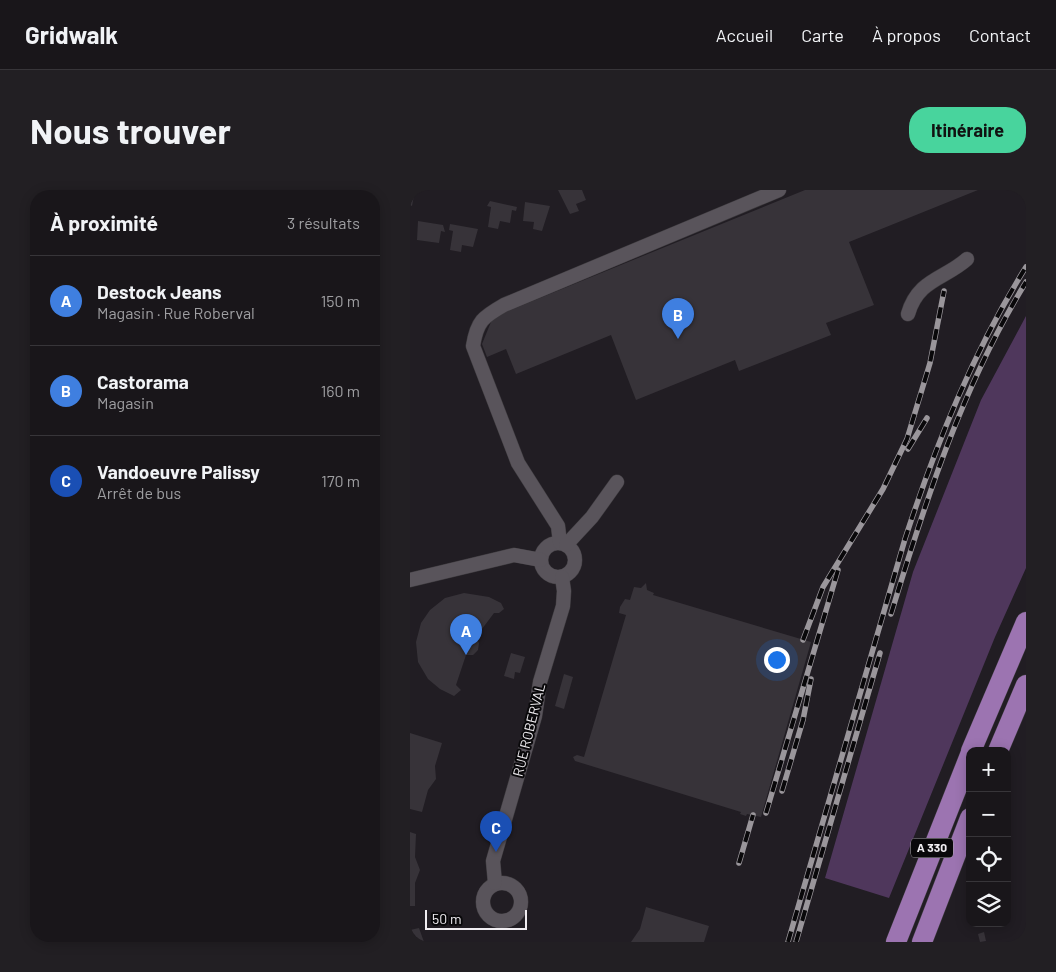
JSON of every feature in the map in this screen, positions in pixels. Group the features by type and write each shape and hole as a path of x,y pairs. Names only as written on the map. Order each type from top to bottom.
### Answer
{"highway":[{"path":"973,747 1026,622"},
{"path":"1000,747 1026,685"},
{"name":"A 330","path":"896,942 966,765"},
{"name":"A 330","path":"922,942 966,828"}],"street":[{"path":"563,544 558,526 518,462 473,346 476,331 484,317 504,305 779,190"},
{"path":"908,314 917,295 930,282 959,266 967,259"},
{"path":"563,544 592,516 616,482"},
{"path":"554,543 563,544 574,553 575,559 572,570 562,577 550,575 545,571 541,560 544,549 554,543"},
{"path":"410,580 417,575 514,555 541,560"},
{"path":"410,588 417,575"},
{"name":"RUE ROBERVAL","path":"495,883 493,861 535,716 540,682 562,606 564,591 562,577"}],"shaded area":[{"path":"1026,316 1026,568 995,637 889,898 825,878 913,572 981,400"}],"building":[{"path":"410,190 415,190 412,206 410,205"},
{"path":"558,190 582,190 586,200 576,204 579,211 570,214"},
{"path":"805,190 978,190 849,242 874,305 826,323 831,335 739,371 735,360 636,400 611,335 516,374 506,349 487,357 482,344 493,317"},
{"path":"490,201 517,207 516,211 512,210 510,223 500,221 498,229 488,227 491,207 487,206"},
{"path":"525,202 550,206 542,231 533,229 534,222 523,221"},
{"path":"418,221 443,225 445,232 441,231 439,243 417,240"},
{"path":"450,224 478,229 473,247 462,245 461,252 450,250 453,231 449,230"},
{"path":"646,583 647,590 654,593 653,595 811,642 761,817 747,814 746,816 740,814 741,812 575,761 573,757 577,755 584,757 626,615 619,613 620,607 625,599 630,600 634,587 641,588"},
{"path":"464,593 489,597 501,603 504,609 499,613 494,613 476,637 479,643 478,650 473,655 466,655 456,685 461,690 454,696 440,689 428,679 418,662 416,642 421,623 430,610 445,598"},
{"path":"511,653 525,657 520,673 515,672 514,679 504,676"},
{"path":"564,674 573,677 564,709 555,706"},
{"path":"410,733 442,743 435,766 436,779 428,790 422,812 410,809"},
{"path":"410,832 416,834 415,857 420,870 415,883 415,906 410,906"},
{"path":"646,907 709,926 704,942 631,942 640,929"},
{"path":"419,928 424,942 410,942 410,930"},
{"path":"984,932 986,941 980,942 978,934"}],"railway":[{"path":"788,942 905,539 917,504 957,399 989,332 1026,267"},
{"path":"891,614 918,528 948,443 983,361 1026,282"},
{"path":"803,640 823,587 883,489 907,439 930,363 944,291"},
{"path":"908,449 927,418"},
{"path":"766,813 838,570"},
{"path":"796,942 880,653"},
{"path":"782,791 803,720 811,679"},
{"path":"739,863 753,815"}],"place":[{"name":"Castorama","path":"678,339"},
{"name":"Destock Jeans","path":"466,655"},
{"name":"Vandoeuvre Palissy","path":"496,852"}]}
